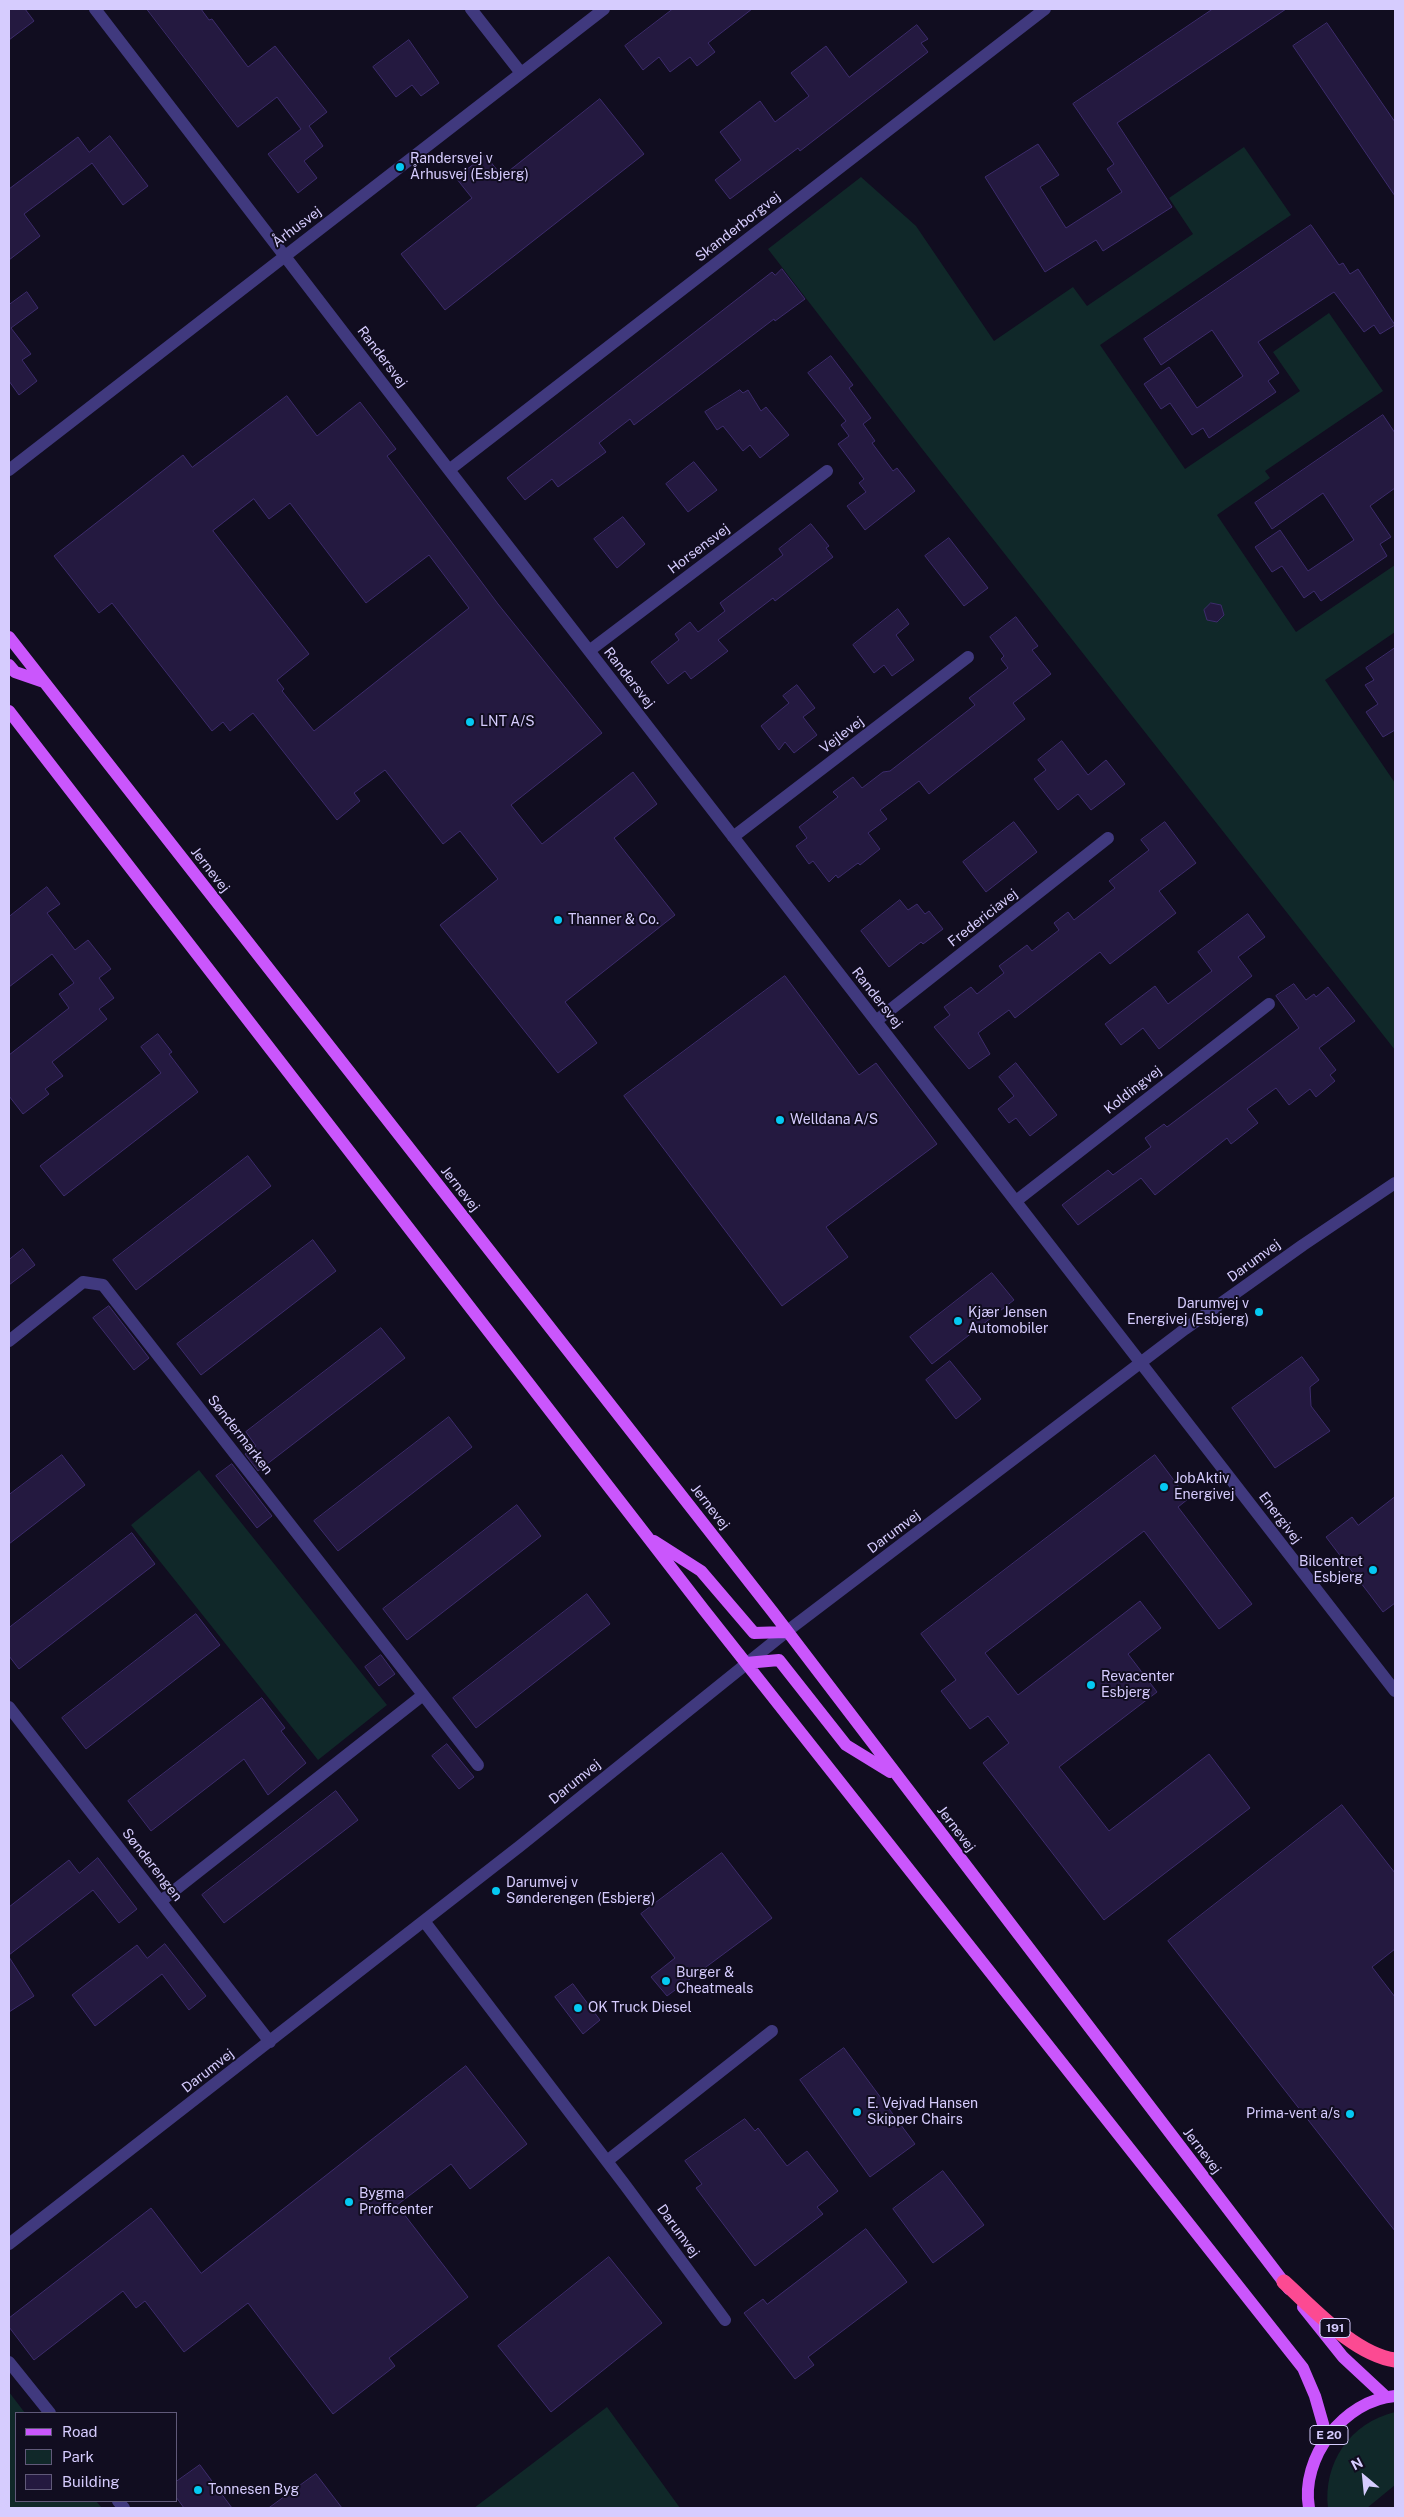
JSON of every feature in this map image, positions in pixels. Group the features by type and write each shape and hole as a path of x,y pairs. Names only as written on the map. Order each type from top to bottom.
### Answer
{"highway":[{"name":"191","path":"1284,2282 1344,2336 1381,2358 1395,2360"}],"main road":[{"name":"Jernevej","path":"9,637 786,1632 1284,2282 1343,2357 1390,2396"},
{"path":"9,665 15,672 44,682"},
{"path":"9,711 646,1536 1302,2368 1315,2396 1327,2438"},
{"path":"646,1536 701,1571 754,1633 786,1632"},
{"path":"746,1663 780,1660 846,1745 897,1776"},
{"name":"E 20","path":"1309,2508 1308,2500 1312,2467 1327,2438 1343,2420 1363,2406 1390,2396"}],"street":[{"name":"Randersvej","path":"95,9 449,470 1142,1363"},
{"path":"471,9 521,73"},
{"name":"Århusvej","path":"9,470 604,9"},
{"name":"Skanderborgvej","path":"449,470 1045,9"},
{"name":"Horsensvej","path":"589,651 827,471"},
{"name":"Vejlevej","path":"733,837 968,657"},
{"name":"Fredericiavej","path":"876,1021 1108,838"},
{"name":"Koldingvej","path":"1016,1201 1269,1004"},
{"name":"Darumvej","path":"9,2244 424,1921 786,1632 1142,1363 1303,1245 1395,1183"},
{"name":"Søndermarken","path":"9,1341 83,1282 103,1285 478,1765"},
{"name":"Energivej","path":"1142,1363 1395,1691"},
{"path":"161,1901 423,1695"},
{"name":"Sønderengen","path":"9,1707 270,2042"},
{"name":"Darumvej","path":"424,1921 725,2320"},
{"path":"606,2161 772,2031"},
{"path":"9,2362 49,2412"}],"green space":[{"path":"1244,147 1291,215 1100,345 1185,469 1300,391 1273,352 1329,313 1383,391 1265,471 1270,478 1217,515 1296,632 1395,565 1395,632 1325,680 1395,783 1395,1050 923,450 768,249 861,177 916,226 994,341 1073,287 1087,306 1193,234 1169,198"},
{"path":"199,1470 387,1705 318,1760 131,1525"},
{"path":"9,2392 24,2412 15,2412 15,2502 97,2502 102,2508 9,2508"},
{"path":"607,2407 680,2508 474,2508"},
{"path":"1395,2412 1395,2485 1367,2508 1328,2508 1330,2476 1335,2461 1343,2447 1365,2425 1379,2417"}],"building":[{"path":"9,9 25,9 34,21 9,40"},
{"path":"147,9 201,9 209,20 212,19 248,67 275,46 327,112 309,126 323,146 304,161 317,178 298,193 268,154 301,129 277,97 238,127"},
{"path":"673,9 752,9 708,43 715,52 697,66 690,57 670,72 659,57 643,70 625,46"},
{"path":"1213,9 1286,9 1117,123 1172,207 1103,251 1096,240 1045,272 985,177 1038,144 1059,175 1040,187 1066,228 1122,192 1107,169 1114,164 1073,104"},
{"path":"1327,23 1395,122 1395,196 1293,46"},
{"path":"917,25 928,39 921,43 928,52 800,151 798,148 730,199 715,180 741,160 720,132 760,101 775,122 809,96 791,73 826,46 849,77"},
{"path":"409,40 439,83 421,96 412,85 396,97 373,67"},
{"path":"600,99 644,154 445,310 401,254 472,198 456,178 485,155 502,176"},
{"path":"110,136 148,186 123,205 92,163 24,214 40,236 9,260 9,189 78,137 89,152"},
{"path":"1311,225 1339,265 1343,263 1350,274 1358,269 1395,325 1380,334 1374,325 1364,332 1334,292 1258,342 1279,373 1268,381 1276,392 1209,438 1203,428 1192,435 1170,403 1161,409 1144,384 1169,367 1197,408 1243,376 1212,330 1161,365 1144,339"},
{"path":"782,269 805,299 775,321 774,319 634,425 630,419 599,443 606,452 558,487 552,479 525,500 507,478 772,272 775,275"},
{"path":"27,292 38,308 11,328 31,354 22,360 37,381 19,395 9,381 9,305"},
{"path":"831,356 853,385 849,388 871,418 863,424 875,441 872,443 893,471 897,468 915,491 865,530 847,506 866,492 859,483 864,479 838,444 849,436 841,425 846,421 808,373"},
{"path":"740,390 743,393 748,390 761,411 766,407 789,435 760,458 750,445 743,451 723,426 717,430 705,412"},
{"path":"287,396 317,436 360,402 396,449 387,456 498,604 602,733 511,805 542,844 633,772 657,804 614,838 675,915 565,1002 597,1043 558,1073 440,925 498,879 460,831 443,844 385,770 354,793 360,801 337,820 253,713 230,731 223,722 212,731 112,603 99,613 54,556 183,455 192,467","holes":["254,499 269,519 290,503 366,603 429,555 469,608 314,731 282,691 284,689 277,680 309,654 213,531"]},
{"path":"1383,415 1395,433 1395,488 1370,506 1391,537 1380,544 1387,556 1321,601 1314,591 1304,598 1282,566 1272,572 1255,547 1280,530 1308,571 1354,540 1323,493 1272,529 1255,503"},
{"path":"694,462 717,490 688,512 666,484"},
{"path":"623,517 645,544 617,568 594,539"},
{"path":"811,524 829,546 826,548 833,557 775,601 773,598 718,640 728,651 691,679 685,671 668,684 651,662 679,640 675,634 690,622 698,632 725,611 720,603 783,555 779,549"},
{"path":"949,538 988,588 964,606 925,556"},
{"path":"1211,603 1221,605 1224,615 1217,622 1207,620 1204,610"},
{"path":"898,609 909,624 896,635 914,660 892,676 884,665 874,673 853,645"},
{"path":"1016,617 1038,646 1032,650 1051,674 1013,703 1025,719 929,794 919,781 880,810 887,819 868,833 880,849 860,865 858,863 838,878 836,875 829,882 813,861 809,864 796,846 807,838 799,827 838,797 833,792 853,777 862,788 883,772 890,771 975,705 969,698 1008,668 1001,659 1004,656 990,637"},
{"path":"1395,648 1395,730 1383,737 1366,712 1378,704 1365,685 1374,680 1366,668"},
{"path":"797,685 815,708 803,717 817,735 794,753 785,742 779,750 761,726 789,703 783,696"},
{"path":"1062,741 1088,775 1106,760 1125,784 1091,810 1078,794 1058,810 1034,779 1046,770 1038,760"},
{"path":"1014,822 1037,852 986,892 963,862"},
{"path":"1165,822 1196,863 1159,891 1176,913 1110,964 1100,952 1015,1018 1009,1010 978,1033 990,1054 969,1069 934,1027 950,1015 944,1007 971,987 977,994 1004,973 999,966 1027,945 1032,951 1059,930 1054,923 1068,912 1074,920 1115,888 1109,881 1149,850 1141,840"},
{"path":"47,887 60,904 47,913 75,950 88,940 111,969 99,978 114,998 99,1009 107,1019 52,1062 63,1076 45,1089 49,1094 23,1114 9,1096 9,1055 69,1008 59,994 74,983 52,954 9,987 9,917"},
{"path":"900,900 908,910 917,904 925,914 929,911 943,929 923,944 921,942 889,967 861,931"},
{"path":"1248,914 1265,937 1238,957 1252,976 1159,1049 1143,1028 1121,1045 1105,1024 1155,986 1168,1004 1212,971 1198,952"},
{"name":"Welldana A/S","path":"785,976 859,1075 876,1063 937,1144 826,1227 848,1257 782,1306 624,1096"},
{"path":"1294,984 1306,1000 1314,994 1316,997 1328,987 1355,1021 1319,1048 1336,1070 1330,1075 1335,1081 1316,1097 1310,1089 1289,1105 1276,1088 1247,1109 1258,1123 1231,1144 1227,1138 1155,1195 1141,1178 1078,1225 1062,1205 1108,1170 1113,1175 1151,1147 1145,1138 1164,1124 1167,1127 1299,1028 1276,996"},
{"path":"158,1034 172,1052 169,1054 198,1092 64,1196 40,1166 161,1073 141,1047"},
{"path":"1016,1063 1057,1115 1030,1136 1016,1118 1009,1123 998,1109 1014,1096 999,1077"},
{"path":"248,1156 271,1186 136,1290 113,1260"},
{"path":"313,1240 336,1271 201,1375 177,1344"},
{"path":"23,1249 35,1265 9,1285 9,1260"},
{"path":"992,1273 1014,1300 932,1364 910,1337"},
{"path":"109,1306 149,1358 134,1370 93,1318"},
{"path":"381,1328 405,1358 258,1471 245,1454 256,1446 246,1432"},
{"path":"1302,1357 1319,1380 1310,1387 1311,1406 1330,1431 1275,1468 1232,1408"},
{"path":"950,1361 981,1399 956,1419 926,1380"},
{"path":"449,1417 472,1447 338,1551 314,1521"},
{"path":"62,1455 85,1485 9,1544 9,1495"},
{"name":"Revacenter Esbjerg","path":"1155,1455 1188,1499 1178,1507 1252,1604 1219,1629 1144,1531 985,1653 1018,1695 1140,1601 1161,1628 1128,1654 1157,1692 1059,1767 1109,1831 1209,1754 1250,1808 1104,1920 983,1763 1009,1743 988,1716 970,1729 941,1691 956,1680 921,1634"},
{"path":"232,1464 272,1516 257,1528 216,1476"},
{"name":"Bilcentret Esbjerg","path":"1395,1497 1395,1603 1383,1612 1326,1537 1352,1517 1358,1525"},
{"path":"517,1505 541,1536 407,1640 383,1609"},
{"path":"132,1533 155,1564 19,1669 9,1656 9,1628"},
{"path":"587,1594 610,1624 476,1728 453,1698"},
{"path":"196,1614 220,1645 86,1749 62,1718"},
{"path":"381,1655 395,1674 379,1686 365,1667"},
{"path":"262,1698 285,1728 281,1731 306,1763 268,1795 244,1759 151,1831 128,1801"},
{"path":"447,1744 474,1777 459,1789 432,1756"},
{"path":"336,1791 358,1820 224,1923 202,1895"},
{"name":"Prima-vent a/s","path":"1342,1805 1395,1873 1395,1949 1372,1967 1395,1997 1395,2231 1168,1941"},
{"path":"722,1853 772,1918 667,1996 651,1977 675,1958 641,1914"},
{"path":"98,1858 137,1909 119,1923 93,1890 9,1955 9,1907 69,1860 79,1873"},
{"path":"165,1944 206,1996 189,2010 162,1974 95,2026 72,1995 137,1945 147,1958"},
{"path":"9,1957 34,1996 9,2012"},
{"path":"573,1984 600,2020 583,2034 555,1997"},
{"name":"E. Vejvad Hansen Skipper Chairs","path":"844,2048 915,2144 870,2177 800,2080"},
{"path":"466,2066 527,2144 470,2189 451,2164 397,2205 468,2297 389,2358 395,2366 333,2414 248,2303 184,2352 145,2301 136,2308 123,2291 34,2360 9,2327 9,2318 151,2208 201,2273"},
{"path":"745,2119 755,2131 758,2128 787,2166 807,2151 838,2191 817,2207 823,2214 755,2266 696,2188 702,2184 685,2161"},
{"path":"943,2171 984,2225 933,2263 893,2209"},
{"path":"866,2229 907,2282 808,2357 814,2365 795,2379 744,2313 763,2299 767,2304"},
{"path":"609,2257 662,2323 551,2412 498,2346"},
{"name":"Tonnesen Byg","path":"200,2465 232,2508 184,2508 178,2500 178,2481"},
{"name":"Tonnesen Byg","path":"316,2474 342,2508 269,2508"}],"place":[{"name":"Randersvej v Århusvej (Esbjerg)","path":"400,167"},
{"name":"LNT A/S","path":"470,722"},
{"name":"Thanner & Co.","path":"558,920"},
{"name":"Welldana A/S","path":"780,1120"},
{"name":"Darumvej v Energivej (Esbjerg)","path":"1259,1312"},
{"name":"Kjær Jensen Automobiler","path":"958,1321"},
{"name":"JobAktiv Energivej","path":"1164,1487"},
{"name":"Bilcentret Esbjerg","path":"1373,1570"},
{"name":"Revacenter Esbjerg","path":"1091,1685"},
{"name":"Darumvej v Sønderengen (Esbjerg)","path":"496,1891"},
{"name":"Burger & Cheatmeals","path":"666,1981"},
{"name":"OK Truck Diesel","path":"578,2008"},
{"name":"E. Vejvad Hansen Skipper Chairs","path":"857,2112"},
{"name":"Prima-vent a/s","path":"1350,2114"},
{"name":"Bygma Proffcenter","path":"349,2202"},
{"name":"Tonnesen Byg","path":"198,2490"}]}
